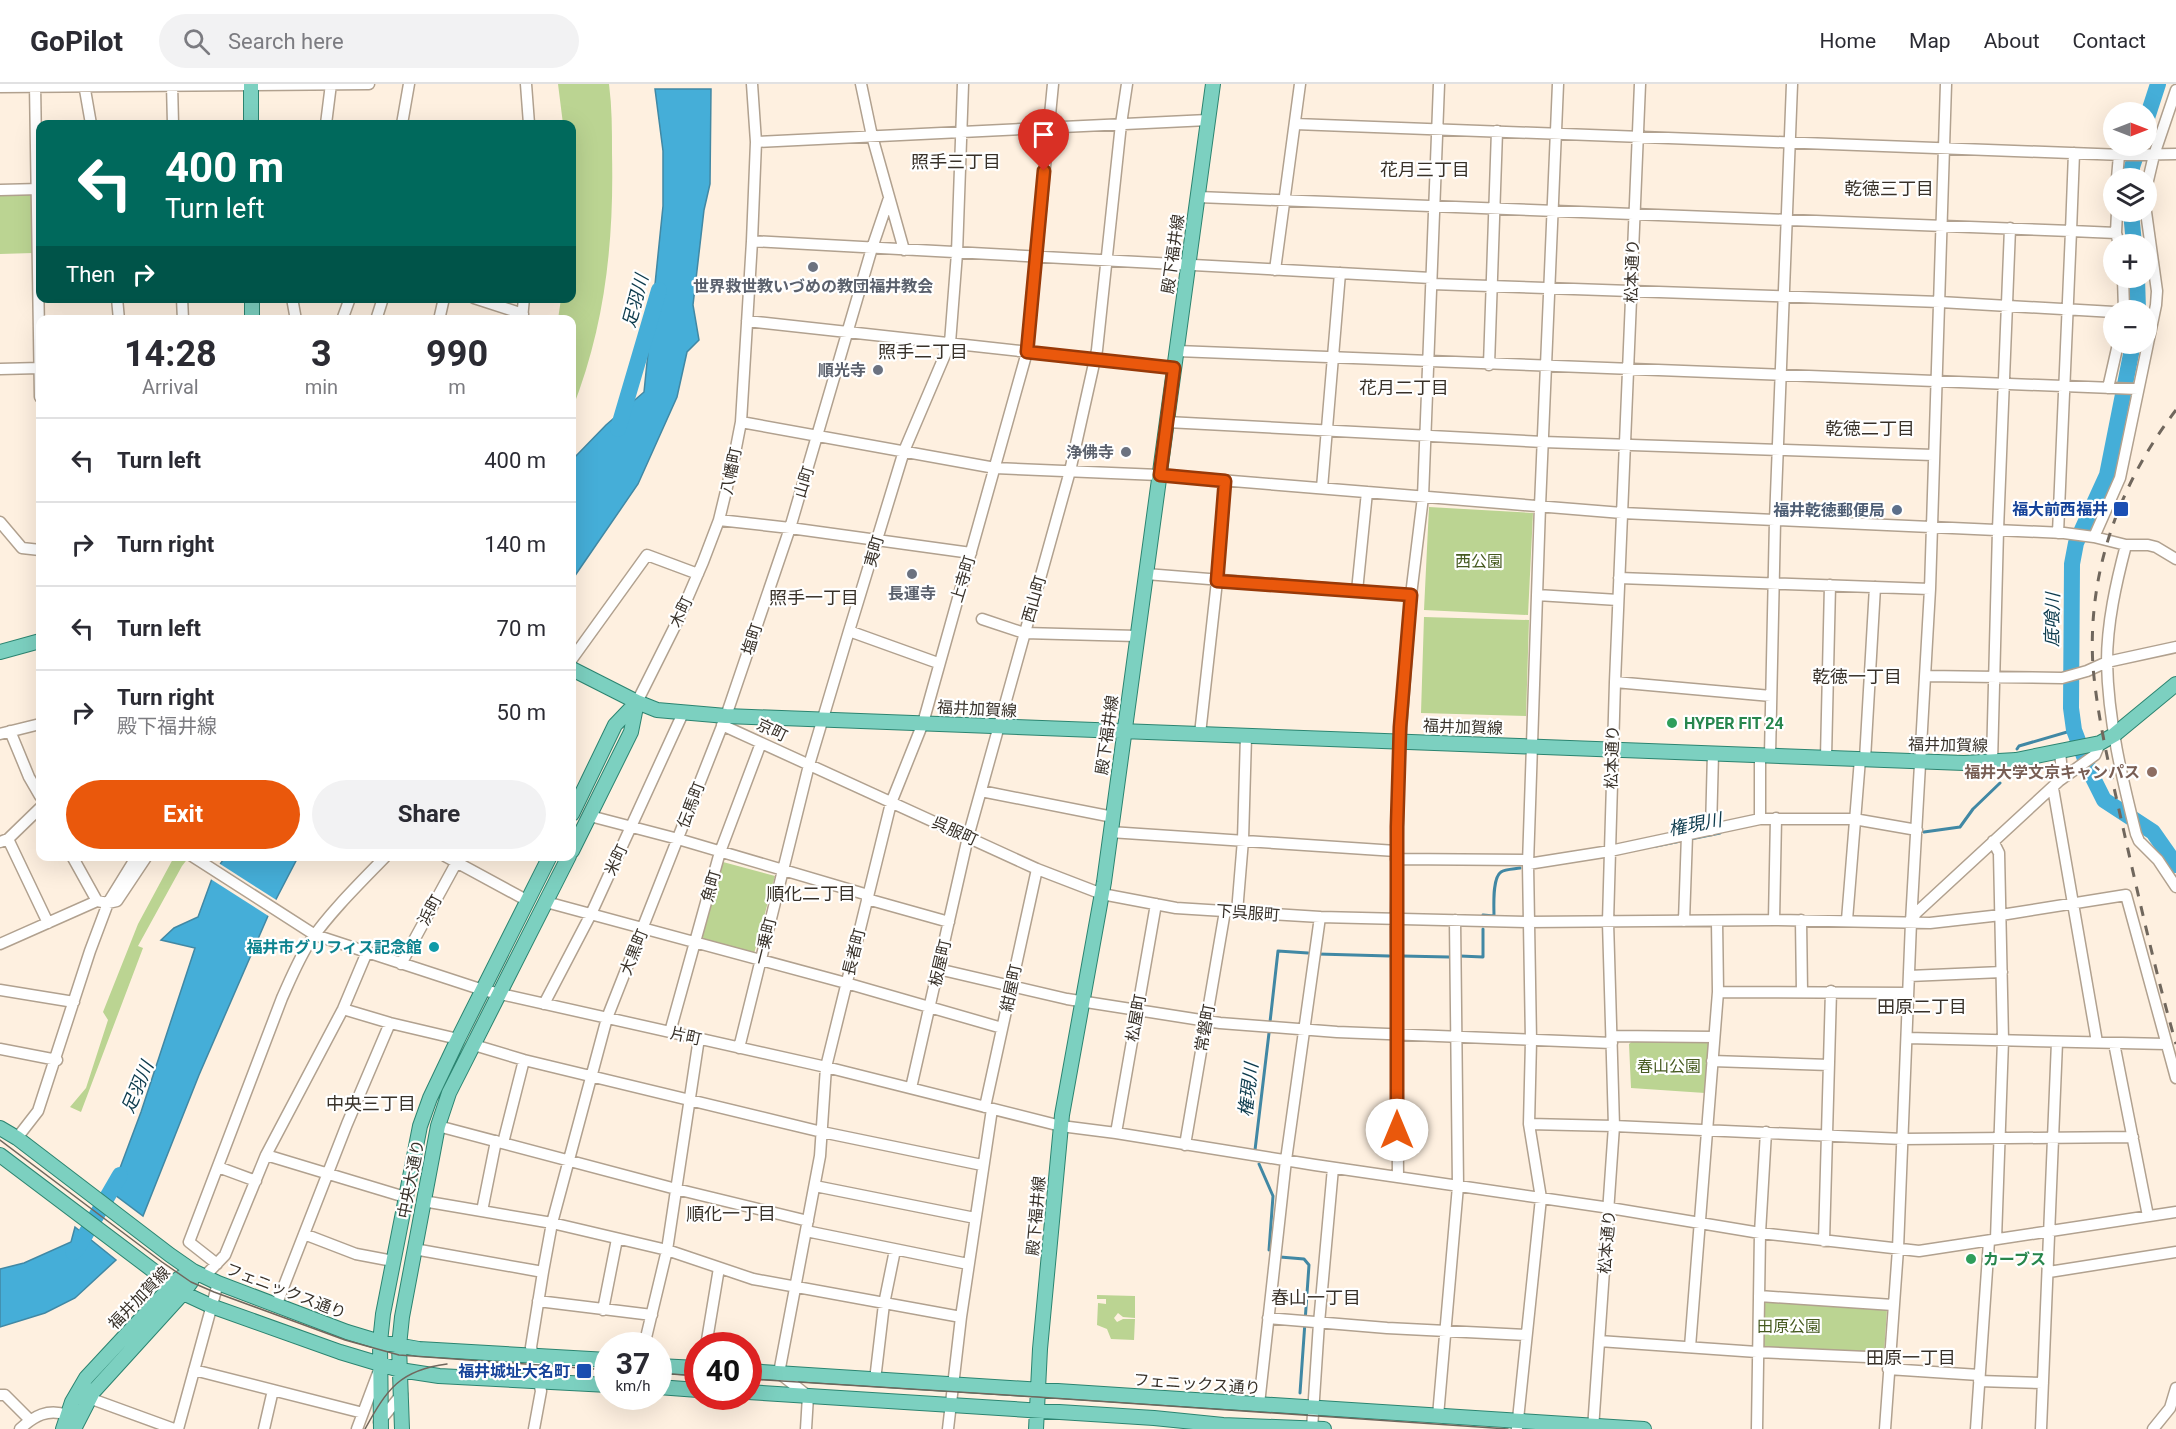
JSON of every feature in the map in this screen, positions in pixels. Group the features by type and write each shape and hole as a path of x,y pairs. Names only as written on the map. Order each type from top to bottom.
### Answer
{"main road":[{"path":"251,84 251,120"},
{"name":"殿下福井線","path":"1036,1429 1037,1390 1061,1126 1102,894 1213,84"},
{"path":"0,652 36,642"},
{"name":"京町","path":"576,671 657,710 683,712 724,720"},
{"name":"福井加賀線","path":"724,720 923,723 1826,758 1992,762 2066,751 2100,743 2114,735 2176,684"},
{"path":"576,806 615,725 637,702"},
{"path":"576,843 631,732 637,702"},
{"name":"中央大通り","path":"379,1426 380,1342 405,1197 422,1118 458,1040 548,861"},
{"name":"中央大通り","path":"402,1429 399,1346 403,1311 438,1126 449,1093 566,861"},
{"name":"フェニックス通り","path":"0,1128 21,1141 170,1256 218,1283 276,1306 347,1332 399,1346 594,1359"},
{"path":"4,1158 160,1276 212,1305 400,1370 439,1376 594,1384"},
{"name":"福井加賀線","path":"74,1429 89,1398 178,1288 182,1275 199,1274"},
{"name":"福井加賀線","path":"65,1422 86,1378 178,1288"},
{"name":"フェニックス通り","path":"762,1372 1438,1416 1517,1425 1644,1429"},
{"path":"402,1394 418,1381 439,1376"},
{"path":"762,1393 1036,1410 1154,1423 1324,1429"}],"street":[{"path":"327,120 331,84"},
{"path":"0,87 369,84"},
{"path":"403,120 409,84"},
{"path":"526,84 529,120"},
{"name":"八幡町","path":"719,520 741,422 756,142 752,84"},
{"path":"861,84 872,136 904,250"},
{"name":"夷町","path":"809,765 904,451 950,344 957,253 963,84"},
{"name":"上寺町","path":"891,803 923,723 1027,352 1053,84"},
{"name":"西山町","path":"968,837 1070,471 1097,351 1120,124 1127,84"},
{"path":"1275,270 1300,84"},
{"path":"1398,1177 1396,855 1399,741 1411,595 1423,497 1439,84"},
{"path":"1517,1425 1541,1198 1529,1124 1531,1041 1528,862 1558,84"},
{"name":"松本通り","path":"1593,1428 1614,1126 1608,922 1612,748 1640,84"},
{"path":"1760,819 1771,696 1782,298 1792,84"},
{"path":"1885,1429 1898,1249 1911,922 1922,761 1930,589 1933,455 1946,148 1946,84"},
{"path":"35,85 36,120"},
{"path":"84,85 90,120"},
{"path":"172,85 173,120"},
{"path":"2157,139 2176,90"},
{"path":"756,142 1208,120"},
{"path":"1295,124 2103,154"},
{"path":"1489,364 1497,131"},
{"path":"2062,533 2063,386 2074,153"},
{"path":"2157,155 2176,154"},
{"path":"0,190 36,189"},
{"path":"1198,197 2116,233 2116,222"},
{"name":"山町","path":"790,528 872,248 889,198"},
{"path":"2092,537 2120,478 2157,298 2147,222"},
{"path":"1992,762 1998,530 2010,228"},
{"path":"752,241 1340,273 1492,287 1940,302 2103,311"},
{"path":"1322,488 1340,273"},
{"path":"487,303 518,315"},
{"path":"747,321 1174,368"},
{"path":"1177,351 2138,389"},
{"path":"2108,388 2116,354"},
{"path":"0,369 36,368"},
{"path":"741,422 995,468 1160,475 1622,513 2062,533 2126,545 2156,547 2176,559"},
{"path":"1167,422 1426,437 1933,455"},
{"path":"1200,734 1217,581 1225,481"},
{"path":"1357,591 1367,492"},
{"path":"719,520 971,553"},
{"name":"木町","path":"637,702 698,574 719,520"},
{"path":"0,522 22,548 36,550"},
{"name":"塩町","path":"724,720 790,528"},
{"path":"2126,545 2112,606 2107,662 2114,735 2136,834 2139,841 2158,860 2176,887"},
{"path":"576,653 647,555 698,574"},
{"path":"1146,574 1411,595"},
{"path":"1619,578 1930,589"},
{"path":"1826,758 1830,585"},
{"path":"1848,920 1854,822 1863,759 1875,587"},
{"path":"1537,595 1618,600"},
{"path":"982,619 1024,633 1137,636"},
{"path":"849,631 938,663"},
{"path":"1926,676 2062,678 2107,662 2176,647"},
{"path":"1615,682 1771,696"},
{"name":"米町","path":"544,1004 591,914 683,712"},
{"name":"京町","path":"724,720 761,743 809,765"},
{"name":"伝馬町","path":"660,885 724,720"},
{"path":"36,725 5,733 36,788"},
{"name":"常磐町","path":"1185,1145 1206,1021 1231,911 1243,840 1246,736"},
{"name":"魚町","path":"670,1032 720,852 761,743"},
{"path":"1911,922 1916,913 2056,784 2095,755 2100,743"},
{"path":"2066,751 2062,772 2056,784 2097,1042"},
{"path":"1711,830 1713,753"},
{"name":"呉服町","path":"809,765 1037,869 1102,894 1156,904"},
{"name":"一乗町","path":"739,1048 809,765"},
{"path":"981,791 1113,817"},
{"name":"長者町","path":"779,1373 815,1186 822,1132 826,1066 891,803"},
{"path":"36,812 4,840 48,923"},
{"path":"590,816 783,870 949,922"},
{"path":"1774,920 1776,818"},
{"path":"1110,832 1243,840 1396,855 1528,862 1687,840 1711,830 1760,819 1854,822 1917,830"},
{"name":"板屋町","path":"911,1088 968,837"},
{"path":"1684,921 1687,840"},
{"path":"1976,1429 2000,1139 2003,1040 2001,915 1999,853 1994,841"},
{"path":"75,861 103,902"},
{"path":"21,1141 38,1111 57,1059 103,902 133,861"},
{"path":"0,944 103,902 117,901 144,861"},
{"name":"片町","path":"200,861 315,935 483,990 826,1066 1061,1126 1116,1132 1185,1145 1610,1208 1761,1233 1898,1249 1925,1251 2176,1212"},
{"path":"217,1264 189,1242 282,998 296,966 315,935 381,861"},
{"name":"浜町","path":"401,964 457,861"},
{"path":"460,861 528,901"},
{"name":"紺屋町","path":"948,1429 989,1108 1002,1028 1037,869"},
{"name":"大黒町","path":"534,1429 541,1396 531,1347 552,1223 607,1018 660,885"},
{"name":"下呉服町","path":"1156,904 1176,908 1320,917 1396,919 1528,922 1848,920 1930,923 2001,915 2126,895 2166,1044"},
{"path":"546,902 846,983 1002,1028"},
{"name":"松屋町","path":"1116,1132 1156,904"},
{"path":"1259,1404 1286,1160 1320,917"},
{"path":"1438,1416 1458,1186 1455,920"},
{"path":"1801,920 1802,992"},
{"path":"1690,1347 1718,992 1717,921"},
{"path":"199,1274 217,1264 225,1255 266,1155 343,1009 367,952"},
{"path":"938,969 1082,1001 1206,1021 1305,1030 1531,1041 1714,1037"},
{"path":"1909,976 2002,972"},
{"path":"0,990 74,1002"},
{"path":"1824,1241 1831,991"},
{"path":"1718,992 1908,993"},
{"path":"343,1009 458,1040"},
{"path":"276,1306 356,1101 390,1023"},
{"path":"648,1332 667,1250 699,1038"},
{"path":"1907,1038 2166,1044 2176,1078"},
{"path":"2041,1429 2057,1041"},
{"path":"2114,1043 2148,1216"},
{"path":"474,1045 524,1060 822,1132 982,1166"},
{"path":"0,1049 57,1059"},
{"path":"482,1211 524,1060"},
{"path":"1712,1061 1828,1065"},
{"path":"1529,1124 1903,1139 2133,1137"},
{"path":"438,1126 895,1250 968,1264"},
{"path":"1757,1429 1757,1352 1766,1132"},
{"path":"266,1155 405,1197"},
{"path":"218,1167 256,1181"},
{"path":"1312,1429 1310,1322 1333,1167"},
{"path":"815,1186 975,1218"},
{"path":"423,1201 552,1223 667,1250 753,1279 961,1317"},
{"path":"304,1234 356,1254 393,1261"},
{"path":"603,1310 617,1239"},
{"path":"414,1249 543,1272"},
{"path":"875,1380 884,1304 895,1250"},
{"path":"2049,1272 2176,1252"},
{"path":"708,1332 719,1268"},
{"path":"89,1398 176,1429 218,1283"},
{"path":"1759,1296 1893,1305"},
{"path":"538,1301 652,1315"},
{"path":"1269,1318 1526,1335"},
{"path":"1599,1341 1889,1364 1979,1378 2043,1383"},
{"path":"357,1429 381,1365"},
{"path":"194,1370 363,1413"},
{"path":"779,1373 808,1396 806,1429"},
{"path":"2152,1429 2169,1408 2176,1388"},
{"path":"264,1429 273,1390"},
{"path":"379,1426 402,1394"},
{"path":"0,1395 6,1395 30,1420"},
{"path":"20,1429 30,1420 49,1412 57,1411 65,1422"}],"green space":[{"path":"558,84 609,84 612,186 609,252 600,316 576,399 576,315 559,315 560,303 576,303 576,120 562,120"},
{"path":"34,192 33,253 0,254 0,194"},
{"name":"西公園","path":"1429,507 1533,513 1528,615 1424,610"},
{"path":"1424,617 1529,620 1526,716 1421,713"},
{"path":"172,861 186,861 138,946 143,948 81,1112 70,1107 86,1088 108,1020 103,1012 138,924"},
{"path":"723,862 775,876 754,954 701,940"},
{"name":"春山公園","path":"1634,1040 1709,1042 1705,1093 1631,1088 1629,1044"},
{"path":"1097,1295 1135,1296 1135,1318 1123,1317 1118,1313 1114,1318 1117,1322 1123,1319 1135,1319 1134,1340 1111,1339 1107,1329 1097,1325 1098,1303 1106,1304 1106,1299 1097,1299"},
{"name":"田原公園","path":"1761,1299 1887,1309 1884,1354 1760,1349"}],"water":[{"path":"655,89 711,89 710,184 704,210 693,305 699,340 687,352 677,397 638,484 576,574 576,456 606,425 644,392 663,206 663,151"},
{"path":"222,861 296,861 271,909 199,1075 143,1216 111,1192 141,1112 195,948 161,940 174,928 198,917 214,873"},
{"path":"75,1227 116,1260 75,1298 45,1313 0,1327 0,1269 24,1263 71,1242"}],"pier":[{"path":"217,862 278,901 270,917 209,878"}],"waterway":[{"name":"底喰川","path":"2152,102 2158,84"},
{"name":"底喰川","path":"2132,168 2136,156"},
{"name":"底喰川","path":"2132,222 2133,234"},
{"name":"底喰川","path":"2137,288 2138,300"},
{"name":"足羽川","path":"618,429 659,290"},
{"name":"底喰川","path":"2131,354 2107,475 2076,543 2072,564 2071,708 2074,730 2090,772 2104,800 2153,832 2176,865"},
{"name":"権現川","path":"2017,749 2019,746 2074,730"},
{"name":"権現川","path":"1924,832 1960,827 1973,809 2000,783"},
{"name":"権現川","path":"1656,846 1720,833"},
{"name":"権現川","path":"1483,915 1494,916 1494,892 1498,875 1505,870 1520,868"},
{"name":"権現川","path":"1460,956 1483,957 1483,929"},
{"name":"権現川","path":"1270,1022 1278,951 1308,953"},
{"name":"権現川","path":"1318,954 1389,956"},
{"name":"権現川","path":"1402,956 1449,957"},
{"name":"権現川","path":"1255,1150 1269,1033"},
{"name":"権現川","path":"1259,1164 1273,1196 1269,1250"},
{"name":"足羽川","path":"73,1252 77,1249 120,1175"},
{"path":"1280,1257 1304,1259 1309,1265 1300,1393"}],"tram line":[{"path":"0,1140 162,1262 191,1282 214,1292 345,1340 399,1355 594,1369"},
{"path":"365,1429 380,1403 397,1384 417,1371 447,1364"},
{"path":"672,1374 684,1375"},
{"path":"762,1380 1508,1429"}],"railway":[{"path":"2176,410 2138,468 2111,531 2095,598 2093,632 2095,688 2106,750 2148,938 2176,1044"}],"place":[{"name":"世界救世教いづめの教団福井教会","path":"813,267"},
{"name":"順光寺","path":"878,370"},
{"name":"浄佛寺","path":"1126,452"},
{"name":"福大前西福井","path":"2121,509"},
{"name":"福井乾徳郵便局","path":"1897,510"},
{"name":"長運寺","path":"912,574"},
{"name":"HYPER FIT 24","path":"1672,723"},
{"name":"福井大学文京キャンパス","path":"2152,772"},
{"name":"福井市グリフィス記念館","path":"434,947"},
{"name":"カーブス","path":"1971,1259"},
{"name":"福井城址大名町","path":"584,1371"}],"district":[{"name":"照手三丁目","path":"956,161"},
{"name":"花月三丁目","path":"1425,169"},
{"name":"乾徳三丁目","path":"1889,188"},
{"name":"照手二丁目","path":"923,351"},
{"name":"花月二丁目","path":"1404,387"},
{"name":"乾徳二丁目","path":"1870,428"},
{"name":"照手一丁目","path":"814,597"},
{"name":"乾徳一丁目","path":"1857,676"},
{"name":"順化二丁目","path":"811,893"},
{"name":"田原二丁目","path":"1922,1006"},
{"name":"中央三丁目","path":"371,1103"},
{"name":"順化一丁目","path":"731,1213"},
{"name":"春山一丁目","path":"1316,1297"},
{"name":"田原一丁目","path":"1911,1357"}],"route":[{"path":"1044,171 1027,352 1174,368 1160,475 1225,481 1217,581 1411,595 1398,758 1397,1130"}]}
